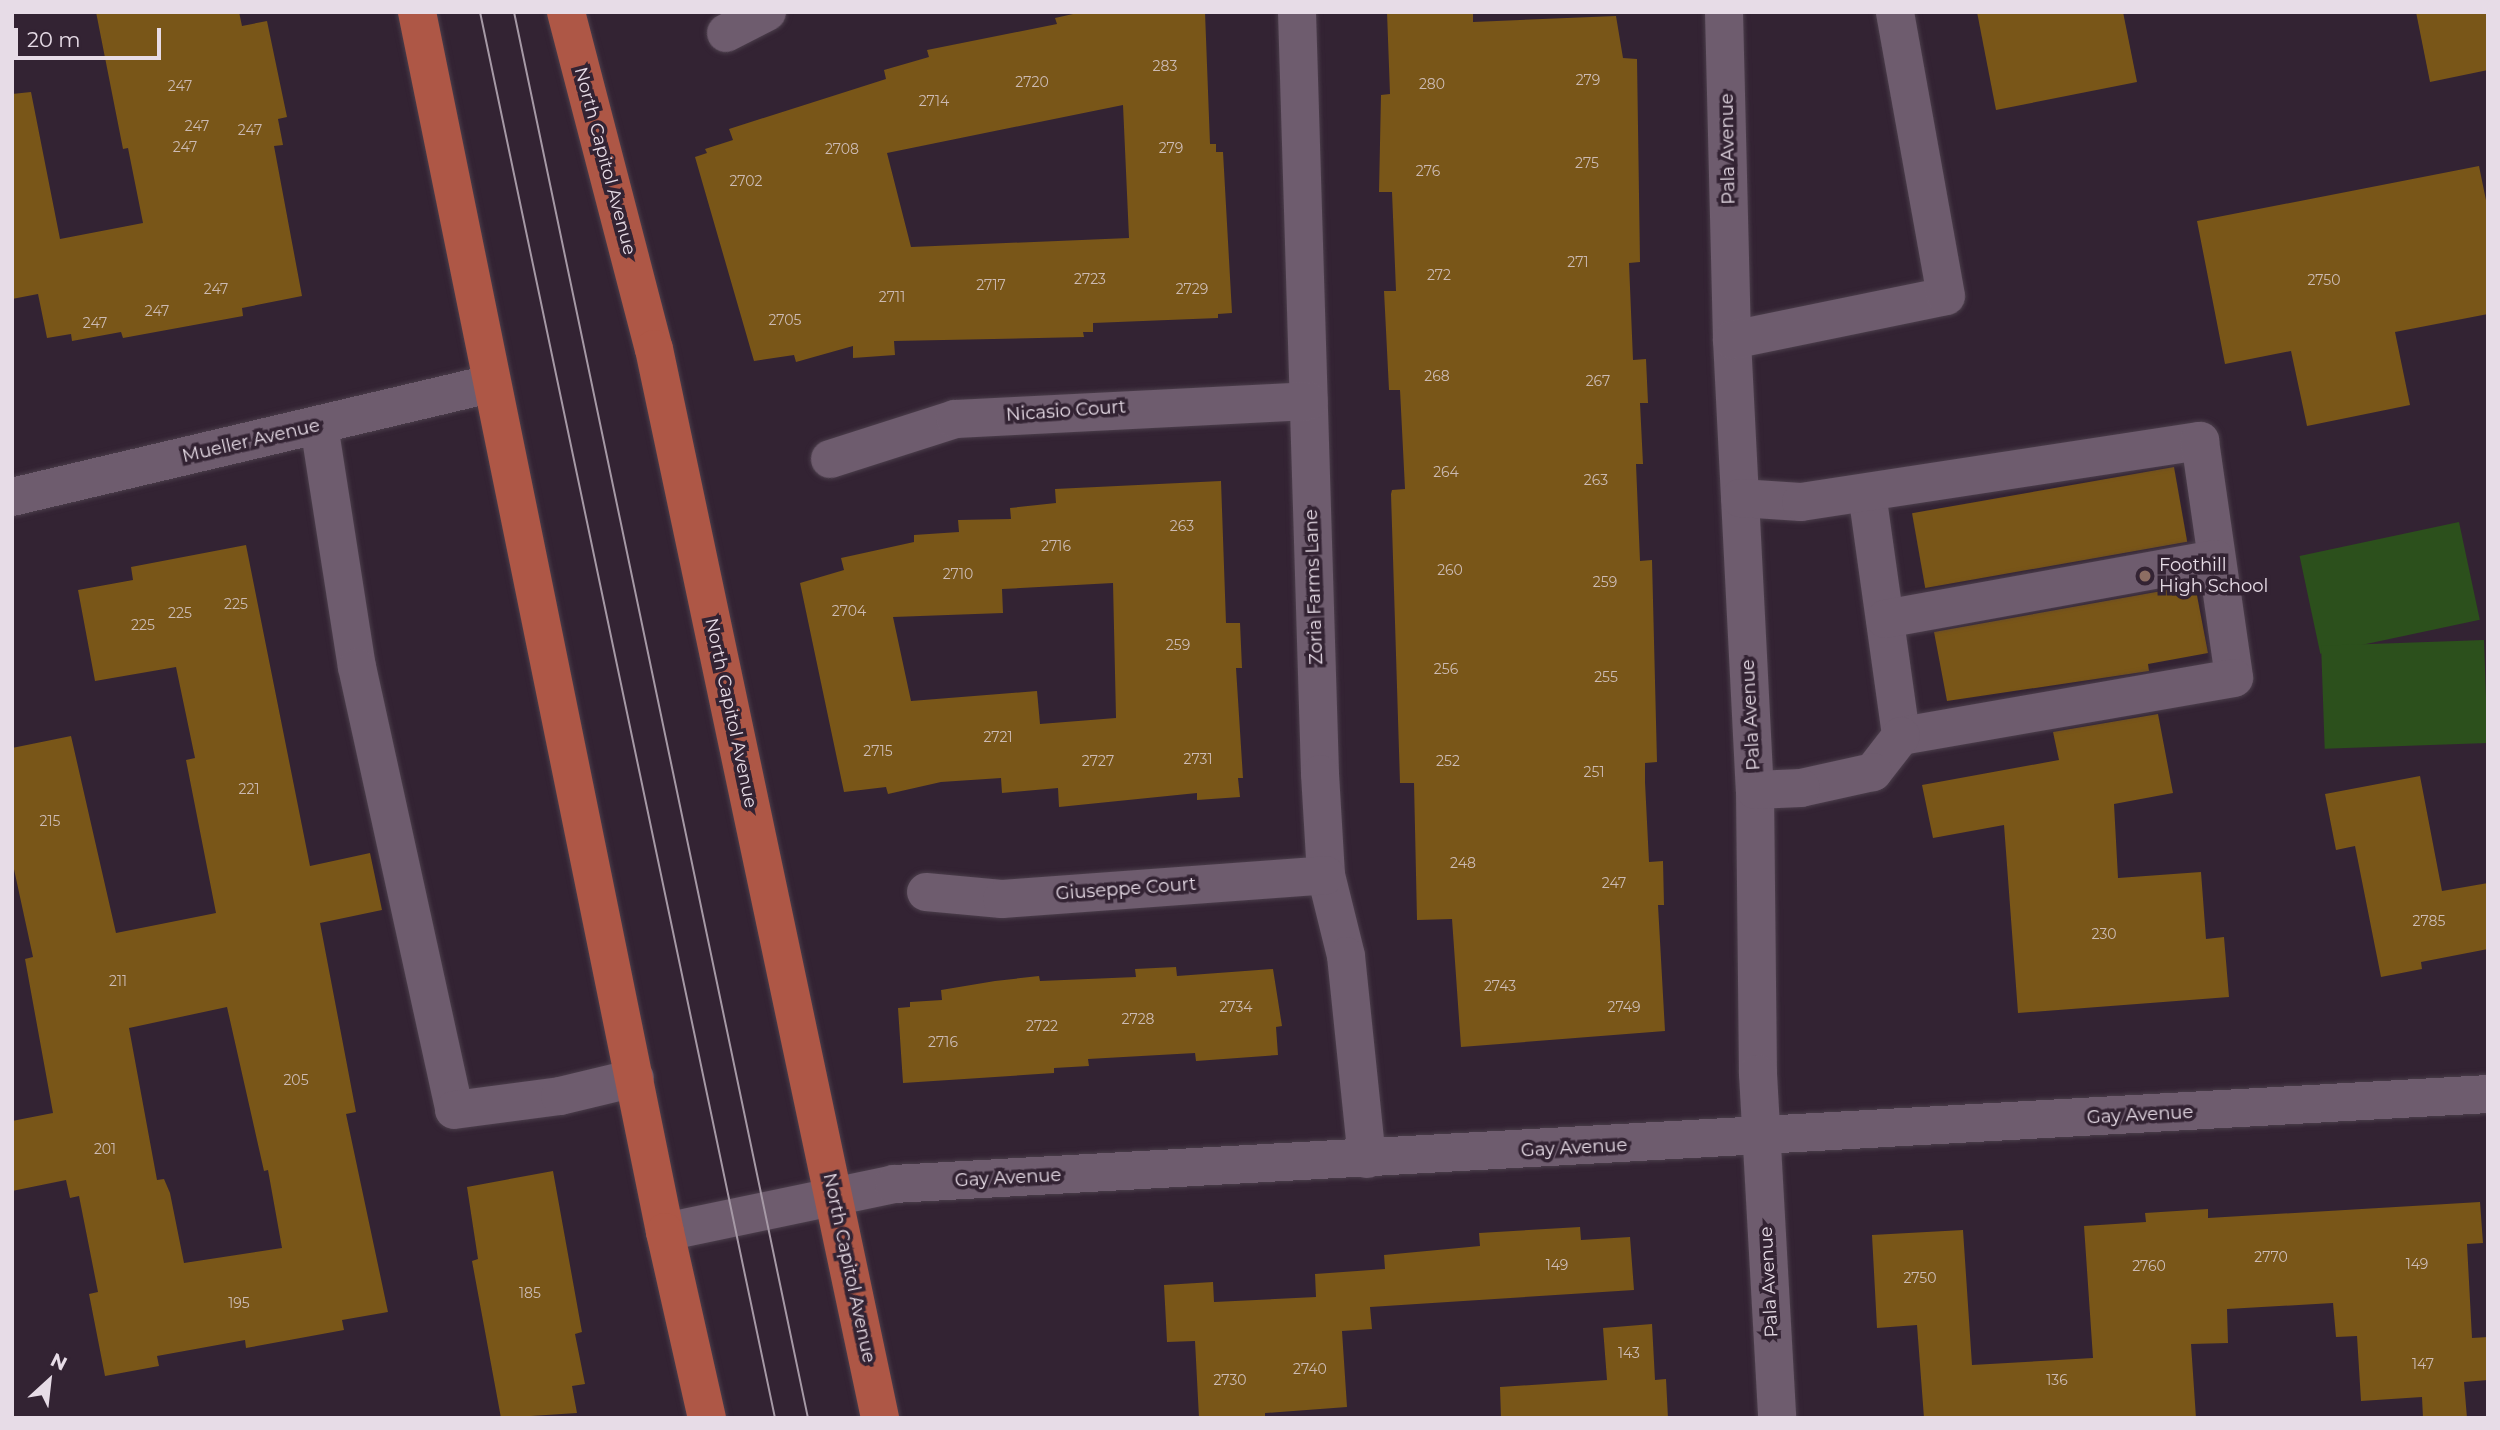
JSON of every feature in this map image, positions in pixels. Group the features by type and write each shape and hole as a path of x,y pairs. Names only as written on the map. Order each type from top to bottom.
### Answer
{"main road":[{"path":"417,12 490,384 665,1232 707,1418"},
{"name":"North Capitol Avenue","path":"566,12 654,349 836,1197 880,1418"}],"street":[{"path":"726,33 767,12"},
{"name":"Zoria Farms Lane","path":"1297,12 1326,875 1346,956 1367,1159"},
{"name":"Pala Avenue","path":"1724,12 1732,340 1755,790 1761,1138 1777,1418"},
{"path":"1732,340 1946,296 1895,12"},
{"name":"Mueller Avenue","path":"12,497 490,384"},
{"name":"Nicasio Court","path":"830,459 955,419 1309,401"},
{"path":"319,425 357,667 454,1110 560,1096 635,1078"},
{"path":"1740,498 1791,503 2200,442 2234,678 1901,736 1872,772 1801,788 1755,790"},
{"path":"1867,493 1901,736"},
{"path":"1885,620 2216,559"},
{"name":"Giuseppe Court","path":"926,892 1002,898 1326,875"},
{"name":"Gay Avenue","path":"665,1232 894,1184 1761,1138 2488,1094"}],"green space":[{"path":"2459,522 2480,620 2320,654 2300,556"},
{"path":"2484,640 2488,743 2325,749 2321,646"}],"building":[{"path":"96,12 239,12 242,26 267,21 287,117 278,119 283,145 274,146 302,296 242,308 243,316 123,338 121,332 72,341 71,334 47,338 38,294 12,299 12,94 31,92 60,239 143,223 128,148 123,149"},
{"path":"1082,12 1205,12 1210,144 1216,144 1216,152 1223,152 1232,313 1218,314 1218,318 1093,323 1093,332 1083,332 1084,337 894,341 895,355 853,358 853,346 796,362 794,355 754,361 695,157 707,153 705,149 733,140 729,129 886,79 884,70 929,57 927,50 1057,24 1055,18","holes":["1123,105 1129,238 911,247 887,153"]},
{"path":"1387,12 1473,12 1473,22 1616,16 1623,58 1637,59 1640,262 1629,263 1633,360 1646,359 1648,403 1640,403 1643,464 1636,464 1640,561 1652,560 1657,762 1645,763 1645,782 1649,862 1663,861 1664,905 1658,905 1665,1031 1461,1047 1452,919 1417,920 1414,783 1400,783 1391,494 1392,490 1405,489 1400,390 1389,390 1384,291 1396,291 1392,192 1379,192 1381,95 1390,94"},
{"path":"1977,12 2123,12 2137,82 1996,110"},
{"path":"2416,12 2488,12 2488,70 2430,82"},
{"path":"2479,166 2488,210 2488,314 2395,332 2410,405 2307,426 2291,351 2225,364 2197,221"},
{"path":"2174,467 2187,542 1925,588 1912,513"},
{"path":"1221,481 1226,623 1240,623 1242,668 1236,668 1243,778 1238,778 1240,797 1197,800 1197,793 1059,807 1058,788 1002,793 1001,778 941,782 888,794 886,787 844,792 800,583 844,570 841,558 914,542 914,535 959,532 958,520 1011,519 1010,508 1056,503 1055,489","holes":["1113,583 1116,718 1040,724 1037,691 911,701 893,617 1003,613 1002,589"]},
{"path":"246,545 310,866 370,853 382,910 320,923 356,1112 346,1114 388,1312 342,1320 344,1330 246,1348 245,1340 157,1356 159,1366 105,1376 89,1294 98,1292 79,1196 70,1198 66,1180 12,1191 12,1121 53,1113 25,959 33,957 12,860 12,748 71,736 116,933 216,913 186,760 195,758 176,667 95,681 78,590 133,580 131,567","holes":["227,1007 264,1171 268,1170 282,1248 184,1263 170,1193 164,1179 157,1180 129,1028"]},
{"path":"2195,585 2208,653 2148,664 2149,671 1947,701 1934,632"},
{"path":"2158,714 2173,793 2114,804 2118,878 2201,872 2206,939 2224,937 2229,997 2018,1013 2004,825 1933,838 1922,785 2059,760 2053,732"},
{"path":"2420,776 2442,891 2488,883 2488,949 2421,962 2422,969 2381,977 2355,846 2336,850 2325,794"},
{"path":"1176,967 1177,976 1273,969 1282,1026 1276,1027 1278,1055 1196,1061 1195,1053 1088,1059 1089,1066 1054,1068 1054,1073 903,1083 898,1008 910,1007 910,1002 942,1000 941,990 995,981 1039,976 1040,981 1136,977 1135,969"},
{"path":"553,1171 582,1332 575,1334 585,1384 572,1386 577,1413 501,1418 472,1261 478,1259 467,1187"},
{"path":"2480,1202 2483,1243 2467,1244 2472,1338 2488,1337 2488,1380 2464,1382 2467,1418 2423,1418 2422,1397 2361,1401 2357,1336 2336,1337 2333,1303 2227,1309 2228,1343 2191,1344 2196,1418 1924,1418 1917,1325 1877,1328 1872,1235 1963,1230 1972,1365 2093,1358 2084,1226 2146,1222 2145,1213 2208,1209 2208,1218"},
{"path":"1580,1227 1581,1240 1630,1237 1634,1290 1370,1307 1372,1329 1342,1331 1347,1407 1265,1413 1265,1418 1199,1418 1195,1341 1167,1342 1164,1285 1213,1282 1214,1302 1316,1297 1315,1274 1385,1269 1384,1255 1480,1246 1479,1233"},
{"path":"1652,1324 1655,1380 1666,1379 1668,1418 1501,1418 1500,1387 1607,1380 1603,1328"}],"tram line":[{"path":"480,12 775,1418"},
{"path":"514,12 808,1418"}],"place":[{"name":"Foothill High School","path":"2145,576"}]}
